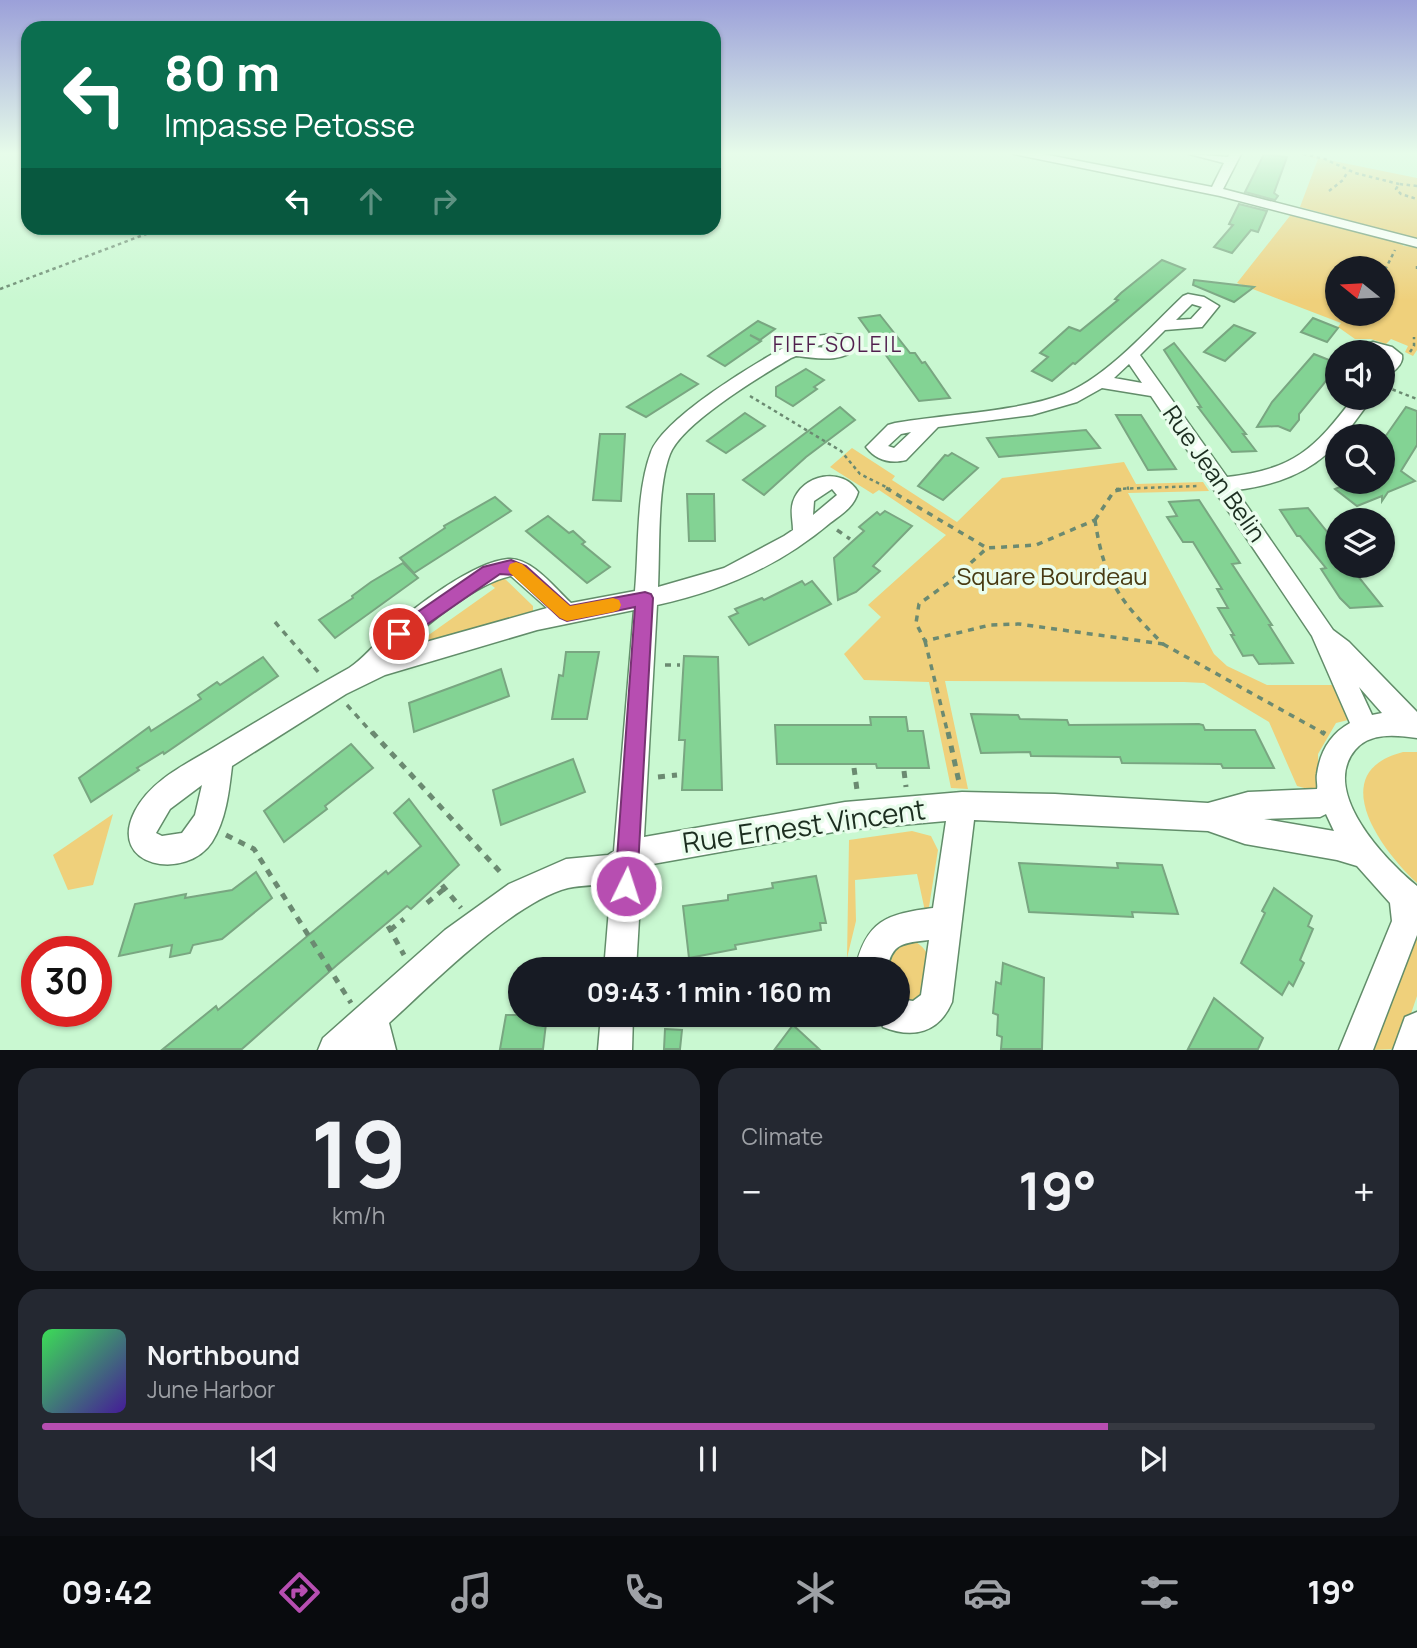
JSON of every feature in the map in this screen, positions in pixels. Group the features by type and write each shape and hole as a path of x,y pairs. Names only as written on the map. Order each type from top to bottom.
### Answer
{"street":[{"path":"1268,203 1410,241"},
{"path":"882,453 876,447 877,443 895,429 1051,405 1071,398 1099,382 1163,325"},
{"path":"621,957 654,482 661,451 680,426 791,349"},
{"name":"Rue Jean Belin","path":"1131,354 1322,631 1364,727"},
{"path":"1099,382 1130,385 1157,392"},
{"path":"1221,485 1267,479 1289,472 1307,462 1327,446 1354,410"},
{"path":"219,760 207,825 196,840 169,850 151,848 144,843 141,834 153,808 169,792 263,729 363,671 567,613 681,591 733,574 803,534 846,499 848,492 841,485"},
{"path":"363,671 412,622 499,567 520,570 567,613"},
{"name":"Rue Jean Belin","path":"1322,631 1354,661 1401,715 1415,725"},
{"path":"1356,1049 1407,922 1411,902 1363,853 1347,829 1334,795 1331,773 1334,757 1342,743 1364,727 1415,725"},
{"name":"Rue Ernest Vincent","path":"1208,817 1248,806 1320,803 1334,795"},
{"path":"910,1019 920,1017 936,1002 962,806"},
{"name":"Rue Ernest Vincent","path":"335,1049 375,1034 456,941 520,895 566,874 611,869 628,858 655,848 840,816 962,806 1055,808 1208,817 1245,830 1363,853"},
{"path":"874,957 885,934 894,930 945,922"},
{"path":"615,1049 616,1027"},
{"path":"1410,1049 1417,1029"}],"path":[{"path":"0,289 143,235"},
{"path":"1395,260 1410,241"},
{"path":"736,387 841,451 860,474 908,499 952,529 987,548 1036,545 1096,520 1118,488 1221,485"},
{"path":"1395,390 1417,399"},
{"path":"841,485 860,474 882,453"},
{"path":"1096,520 1105,575 1117,596 1163,644 1206,671 1342,743"},
{"path":"962,806 934,671 925,641 916,623 915,613 919,604 952,580 987,548"},
{"path":"275,622 520,895"},
{"path":"925,641 989,625 1019,624 1163,644"},
{"path":"207,825 254,849 351,1004 375,1034"},
{"path":"427,903 444,889"},
{"path":"390,930 404,919"}],"green space":[{"path":"1302,203 1417,203 1417,239 1300,207"},
{"path":"1293,212 1396,241 1404,246 1417,247 1417,350 1413,356 1405,352 1408,346 1395,340 1355,339 1338,327 1395,326 1395,256 1325,256 1325,317 1237,283"},
{"name":"Square Bourdeau","path":"852,448 895,476 892,480 957,522 1002,478 1124,462 1136,484 1203,482 1209,491 1128,493 1214,654 1227,666 1267,685 1337,685 1352,719 1336,723 1318,754 1319,792 1297,786 1269,722 1204,683 1184,682 945,681 968,789 951,788 929,682 864,680 844,654 881,617 868,605 946,535 879,490 873,494 830,467"},
{"path":"502,576 533,606 533,611 526,617 409,647 406,643 411,628 423,639 495,588 484,579"},
{"path":"1403,752 1417,752 1417,883 1403,869 1376,832 1367,813 1363,794 1367,776 1379,762"},
{"path":"113,814 93,885 68,890 53,855"},
{"path":"912,831 931,836 938,850 929,907 925,911 917,874 855,880 856,921 847,957 849,840"},
{"path":"1417,929 1417,996 1399,1049 1371,1050"},
{"path":"910,939 925,951 929,966 920,1000 910,1003 910,957 887,957 890,945"}],"building":[{"path":"1239,204 1267,211 1258,232 1251,230 1232,253 1214,247 1233,225 1229,224"},
{"path":"1162,260 1185,269 1052,381 1032,371 1048,357 1040,353 1069,327 1080,331"},
{"path":"1194,280 1254,287 1234,302 1193,285"},
{"path":"880,315 910,353 915,353 922,363 925,362 950,398 919,401 859,318"},
{"path":"1313,318 1325,323 1325,326 1338,328 1325,341 1301,332"},
{"path":"758,321 775,329 760,340 750,335 761,341 725,366 708,356"},
{"path":"1234,325 1255,333 1225,361 1204,352"},
{"path":"1174,343 1246,434 1243,434 1256,451 1232,452 1198,407 1201,407 1164,350"},
{"path":"1314,354 1325,358 1325,382 1299,414 1299,420 1290,431 1278,426 1257,427 1272,402"},
{"path":"806,369 824,380 814,387 817,389 793,406 776,396 776,387"},
{"path":"681,374 698,384 646,417 627,407"},
{"path":"840,407 855,420 806,457 764,495 743,480"},
{"path":"1406,407 1417,411 1417,445 1401,471 1415,481 1395,489 1395,424"},
{"path":"745,413 765,426 726,453 707,441"},
{"path":"1116,415 1141,415 1176,469 1148,470"},
{"path":"1086,430 1100,448 999,457 987,438"},
{"path":"600,434 625,434 621,501 593,500"},
{"path":"952,453 978,468 943,500 918,486 945,455"},
{"path":"687,494 714,494 715,541 689,541"},
{"path":"1341,494 1387,494 1382,501 1382,496 1357,506"},
{"path":"495,497 511,511 414,573 400,558 445,528 444,526"},
{"path":"1199,500 1240,563 1232,564 1293,663 1259,664 1253,655 1243,656 1218,608 1228,608 1217,589 1222,589 1193,542 1183,542 1167,517 1177,516 1169,502"},
{"path":"1308,508 1325,529 1325,567 1300,536 1297,536 1280,510"},
{"path":"885,511 912,526 873,566 880,571 856,592 838,600 834,558 864,531 859,527 877,512 880,515"},
{"path":"548,516 569,533 573,531 585,542 582,544 610,567 587,583 526,531"},
{"path":"403,563 418,578 335,638 319,620 353,598 352,596 371,582"},
{"path":"1327,578 1359,578 1382,606 1350,608"},
{"path":"802,581 805,585 812,581 831,604 749,645 729,617 738,613 735,609 762,598 764,600"},
{"path":"566,652 599,652 587,719 552,719 559,675 563,676"},
{"path":"684,656 718,657 722,790 682,790 685,740 679,740"},
{"path":"263,657 278,676 164,754 163,752 137,768 139,770 91,802 79,778 149,727 151,731 201,699 198,695 217,682 220,685"},
{"path":"501,669 509,696 414,732 409,703"},
{"path":"971,714 1067,720 1069,725 1199,724 1203,725 1205,730 1255,730 1274,768 1223,768 1221,764 1122,763 1120,757 1031,756 1030,752 981,753"},
{"path":"870,717 906,717 908,731 923,731 929,768 877,768 876,764 777,764 775,725 871,725"},
{"path":"351,744 373,768 325,806 327,809 284,842 264,811"},
{"path":"573,759 585,792 501,825 493,790"},
{"path":"409,799 459,865 411,909 407,906 337,965 242,1049 163,1049 216,1006 218,1010 386,871 388,874 421,846 394,813"},
{"path":"1019,863 1118,868 1117,863 1162,865 1178,914 1132,912 1133,917 1029,912"},
{"path":"256,872 272,898 222,939 193,945 190,953 170,957 172,945 119,956 135,904 186,894 185,898 232,890"},
{"path":"816,876 826,923 820,923 821,930 735,945 736,949 689,957 683,906 728,900 728,895 773,888 772,883"},
{"path":"1274,888 1312,916 1308,926 1313,929 1300,960 1304,963 1293,986 1289,982 1282,995 1241,963"},
{"path":"1003,963 1044,978 1042,1049 1001,1049 1002,1037 997,1035 998,1015 993,1013 996,982 1001,984"},
{"path":"1214,998 1263,1038 1258,1049 1188,1049"},
{"path":"506,1015 508,1027 546,1027 543,1049 500,1049"},
{"path":"792,1027 795,1027 819,1049 775,1049"},
{"path":"665,1029 682,1030 680,1049 664,1049"}],"slow traffic":[{"path":"516,569 567,613 613,605"}],"district":[{"name":"FIEF SOLEIL","path":"838,345"}],"route":[{"path":"399,634 412,622 499,567 520,570 567,613 645,598 626,886"}]}
